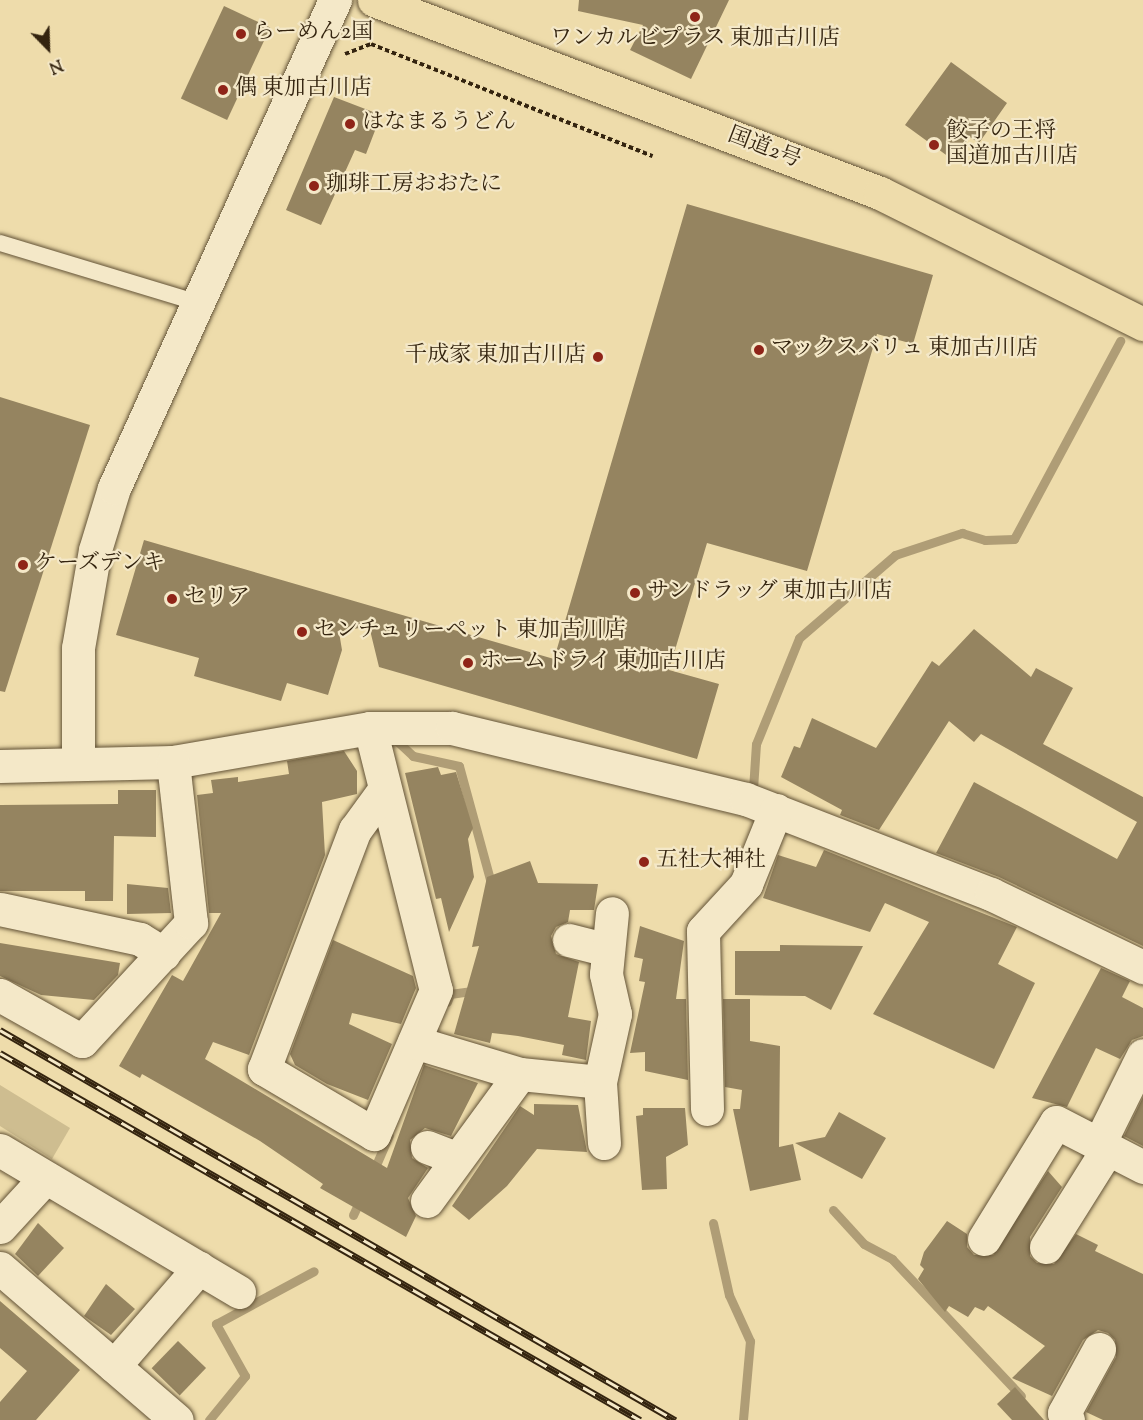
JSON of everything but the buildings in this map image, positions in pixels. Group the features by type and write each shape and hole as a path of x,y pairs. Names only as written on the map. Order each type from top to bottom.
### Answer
{"highway":[{"name":"国道2号","path":"374,0 880,193 1143,324"}],"street":[{"path":"78,764 78,648 95,550 114,488 334,0"},
{"path":"0,766 173,762 370,728 452,728 712,790 776,810 991,894 1143,967"},
{"path":"370,728 436,990 374,1134 264,1069 355,830 384,790"},
{"path":"0,995 82,1041 191,923 173,762"},
{"path":"707,1108 703,932 746,884 776,810"},
{"path":"0,909 140,939 164,954"},
{"path":"604,1143 600,1082 615,1014 606,974 612,913"},
{"path":"569,940 608,950"},
{"path":"414,1042 520,1074 600,1082"},
{"path":"1046,1247 1103,1146 1143,1055"},
{"path":"427,1201 441,1152 520,1074"},
{"path":"984,1239 1056,1122 1143,1167"},
{"path":"0,1150 239,1292"},
{"path":"0,1227 45,1178"},
{"path":"0,1268 177,1420"},
{"path":"114,1366 199,1268"},
{"path":"1068,1420 1064,1413 1099,1349"}],"lane":[{"path":"0,243 196,302"}],"path":[{"path":"334,58 371,44 653,156"}],"shaded area":[{"path":"0,1085 70,1128 52,1159 0,1126"}],"waterway":[{"path":"753,789 756,744 799,638 895,555 962,533 985,540 1014,539 1120,341"},
{"path":"397,741 413,756 459,766 492,887"},
{"path":"447,1002 450,994 478,990"},
{"path":"373,1172 389,1135"},
{"path":"353,1215 361,1198"},
{"path":"833,1210 864,1244 892,1259 1021,1396"},
{"path":"713,1223 729,1295 750,1341 743,1420"},
{"path":"209,1420 245,1376 216,1324 314,1271"}],"railway":[{"path":"0,1030 675,1420"},
{"path":"0,1053 640,1420"}],"place":[{"name":"ワンカルビプラス 東加古川店","path":"695,17"},
{"name":"らーめん2国","path":"241,34"},
{"name":"偶 東加古川店","path":"223,90"},
{"name":"はなまるうどん","path":"350,124"},
{"name":"餃子の王将 国道加古川店","path":"934,145"},
{"name":"珈琲工房おおたに","path":"314,186"},
{"name":"マックスバリュ 東加古川店","path":"759,350"},
{"name":"千成家 東加古川店","path":"598,357"},
{"name":"ケーズデンキ","path":"23,565"},
{"name":"サンドラッグ 東加古川店","path":"635,593"},
{"name":"セリア","path":"172,599"},
{"name":"センチュリーペット 東加古川店","path":"302,632"},
{"name":"ホームドライ 東加古川店","path":"468,663"},
{"name":"五社大神社","path":"644,862"}]}
